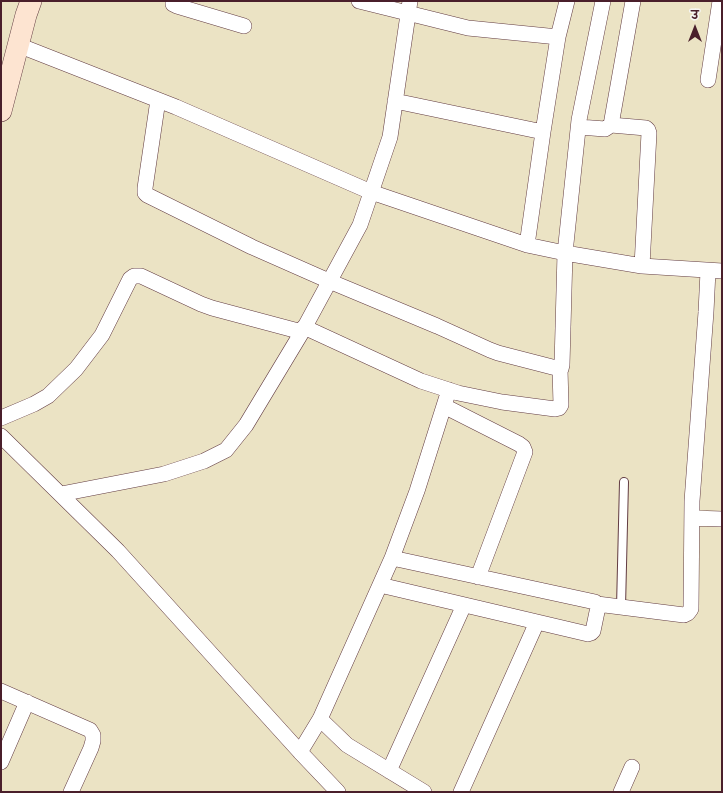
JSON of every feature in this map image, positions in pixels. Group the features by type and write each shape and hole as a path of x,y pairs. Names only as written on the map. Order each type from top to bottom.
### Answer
{"street":[{"path":"2,99 31,1"},
{"path":"173,1 173,4 177,6 244,26"},
{"path":"359,1 409,7 468,28 558,37"},
{"path":"527,245 558,37 567,1"},
{"path":"1,418 16,413 48,396 76,369 102,335 130,279 134,276 141,276 212,308 303,329 421,381 458,393 502,402 555,409 559,408 561,405 560,369 562,365 565,253 579,120 603,1"},
{"path":"611,126 633,1"},
{"path":"708,80 720,1"},
{"path":"61,494 164,474 204,461 226,450 246,425 303,329 360,226 390,137 409,7"},
{"path":"18,45 176,107 372,192 527,245 642,266 715,271 706,312 693,494 690,609 688,613 684,615 597,604 594,602 392,558"},
{"path":"158,100 145,193 148,196 252,247 498,353 560,369"},
{"path":"395,101 543,132"},
{"path":"579,127 605,129 611,126 646,128 649,132 642,266"},
{"path":"300,752 320,718 392,558 417,491 450,390"},
{"path":"444,406 519,444 523,447 525,452 478,577"},
{"path":"1,436 118,550 300,752 338,792"},
{"path":"692,518 722,519"},
{"path":"380,585 588,634 593,631 598,607 597,604"},
{"path":"389,771 464,605"},
{"path":"462,792 537,622"},
{"path":"1,691 90,730 93,735 91,748 71,792"},
{"path":"1,762 26,702"},
{"path":"320,718 347,745 424,792"},
{"path":"621,792 632,767"}],"lane":[{"path":"621,607 624,482"}]}
